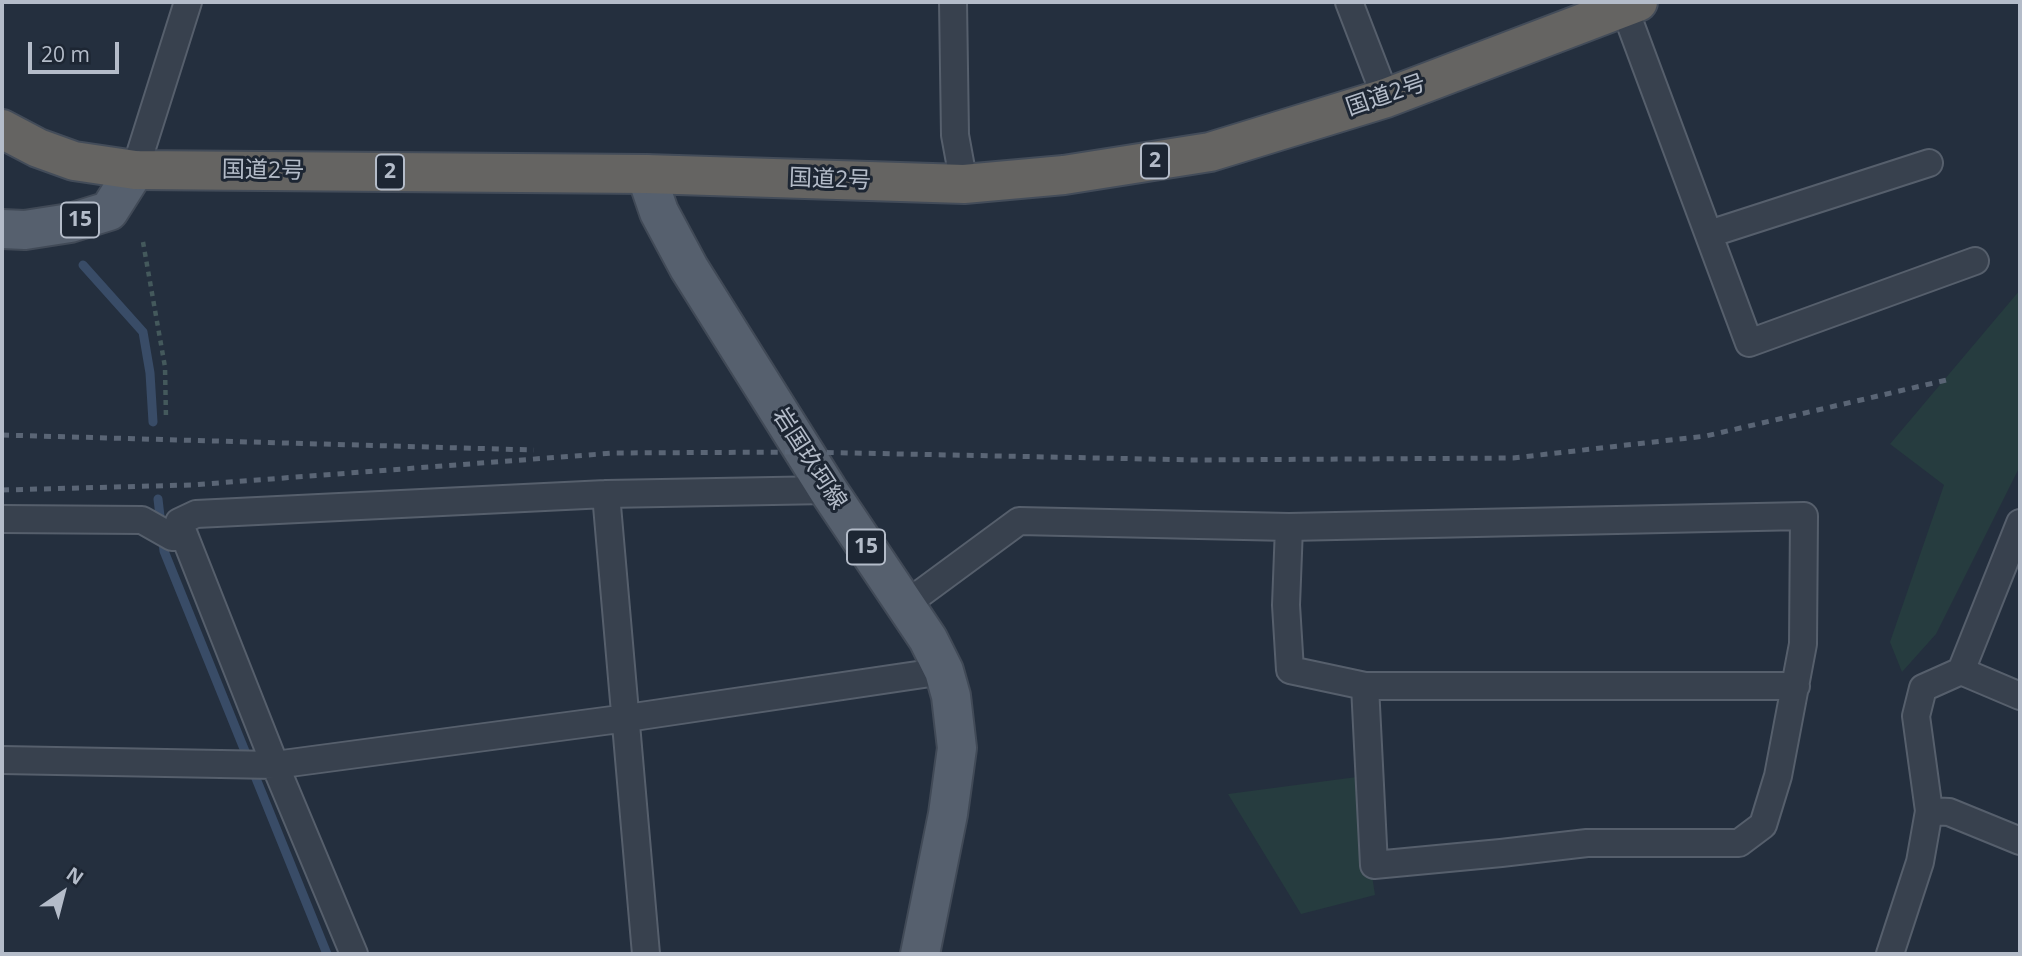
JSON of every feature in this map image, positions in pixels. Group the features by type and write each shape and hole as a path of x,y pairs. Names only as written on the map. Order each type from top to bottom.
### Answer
{"highway":[{"name":"国道2号","path":"2,129 38,148 74,160 135,170 646,174 964,184 1063,175 1210,152 1386,98 1631,4"}],"main road":[{"name":"15","path":"2,229 25,230 70,223 109,211 135,170"},
{"name":"岩国玖珂線","path":"646,174 659,212 689,268 828,490 928,639 944,671 951,696 957,748 948,814 920,954"}],"street":[{"path":"135,170 188,2"},
{"path":"953,2 955,135 964,184"},
{"path":"1349,2 1386,98"},
{"path":"1631,4 1749,343 1975,261"},
{"path":"1709,234 1929,163"},
{"path":"354,954 269,765 178,537 179,522 196,514 606,494 828,490"},
{"path":"606,494 646,954"},
{"path":"905,605 1018,522 1289,527 1804,516 1803,643 1796,686 1778,776 1763,825 1739,843 1587,843 1374,865 1365,686"},
{"path":"2,519 142,520 178,537"},
{"path":"1890,954 1920,862 1929,811 1916,716 1923,688 1961,671 2020,526"},
{"path":"1289,527 1286,605 1290,670 1365,686 1796,686"},
{"path":"2,760 269,765 627,718 944,671"},
{"path":"1961,671 2020,696"},
{"path":"1929,811 1949,812 2020,841"}],"path":[{"path":"143,243 165,367 166,419"}],"green space":[{"path":"2020,290 2020,466 1936,634 1902,672 1890,642 1944,485 1890,444"},
{"path":"1357,777 1375,895 1301,914 1228,794"}],"waterway":[{"path":"83,265 143,332 150,373 153,422"},
{"path":"158,499 164,551 327,954"}],"railway":[{"path":"2,490 191,485 614,453 803,452 1196,460 1513,458 1706,436 1951,379"},
{"path":"2,435 534,450"}]}
